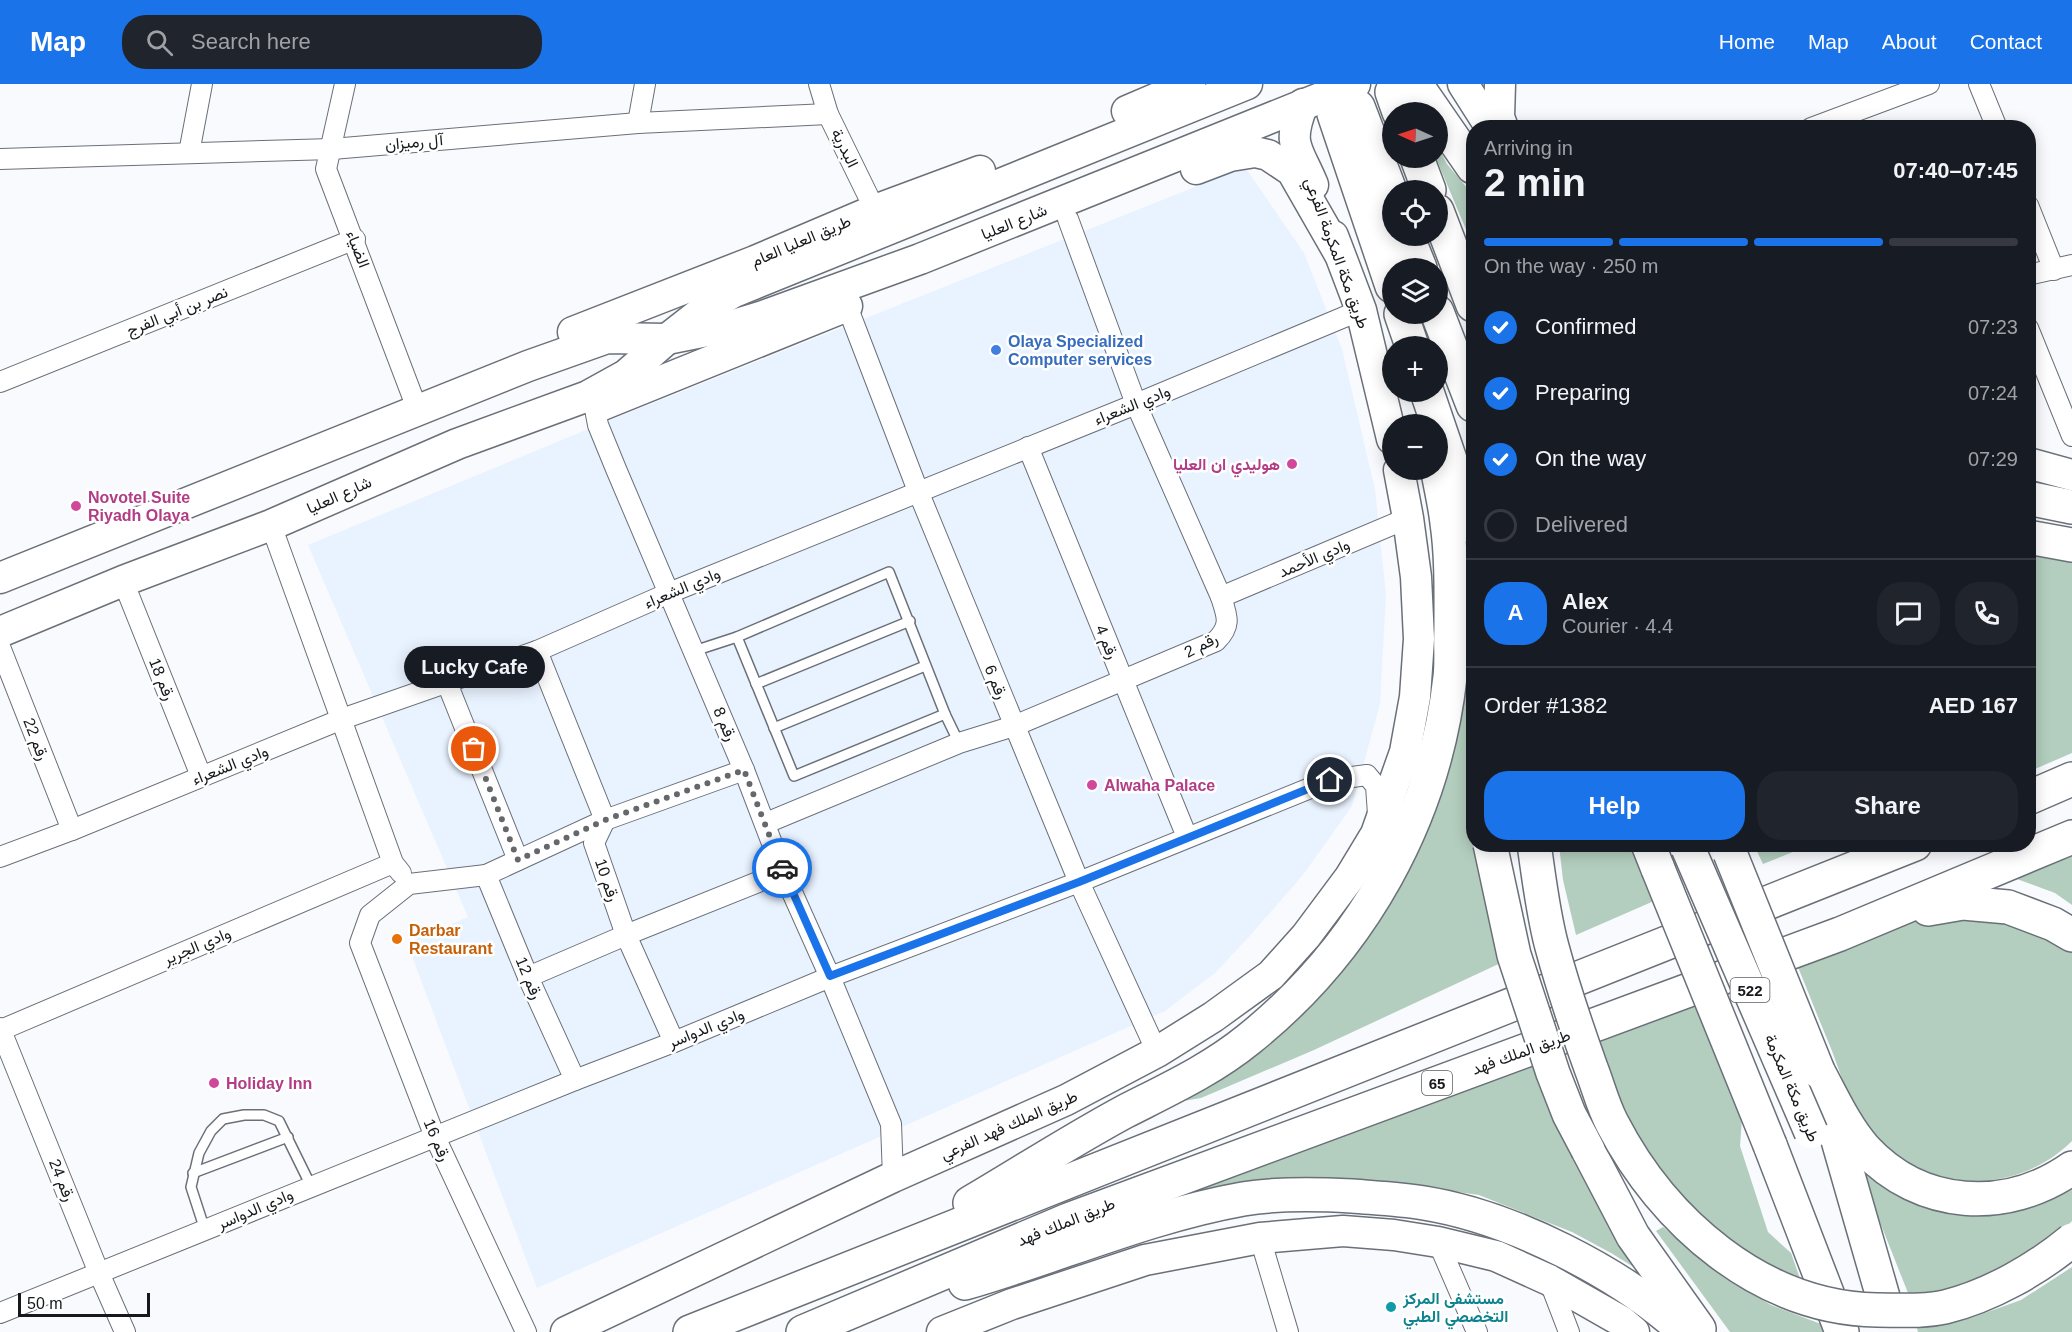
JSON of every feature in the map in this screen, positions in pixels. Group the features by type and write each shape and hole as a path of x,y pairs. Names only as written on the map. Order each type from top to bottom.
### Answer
{"highway":[{"path":"1349,102 1385,180"},
{"path":"1349,102 1385,258"},
{"path":"1448,131 1466,157"},
{"path":"1448,240 1466,287"},
{"path":"1442,324 1466,387"},
{"path":"1431,402 1466,506"},
{"path":"793,1290 934,1224 1122,1113 1193,1077 1248,1040 1326,964 1368,910 1413,822 1430,777 1442,727 1450,675 1451,601 1448,524 1440,480"},
{"path":"2036,500 2072,507"},
{"path":"2036,538 2072,545"},
{"path":"2036,795 2072,779"},
{"name":"طريق الملك فهد","path":"810,1329 1068,1220 1840,934 2072,837"},
{"path":"1492,852 1514,955 1569,1114 1633,1236 1701,1332"},
{"path":"1535,852 1552,946 1583,1045 1611,1121 1631,1156 1653,1186 1677,1214 1726,1259 1782,1290 1818,1303 1854,1310 1899,1310 1944,1307 1988,1292 2026,1272 2072,1240"},
{"name":"طريق مكة المكرمة","path":"1690,852 1883,1297 1894,1332"},
{"path":"1730,852 1818,1071 1883,1297"},
{"path":"1820,884 1862,852"},
{"path":"690,1332 1896,852"},
{"name":"522","path":"1653,857 1770,1145 1842,1332"},
{"path":"1840,934 1914,911 1964,903 2008,907 2053,924 2072,935"},
{"path":"1818,1071 1846,1122 1864,1148 1893,1173 1927,1190 1957,1198 2004,1197 2048,1183 2072,1168"},
{"path":"810,1329 1014,1268 1181,1212 1245,1199 1334,1195 1425,1203 1474,1216 1532,1236 1599,1269 1665,1314 1685,1332"}],"main road":[{"name":"طريق العليا العام","path":"418,411 498,361 755,261 875,210 1046,147 1190,84"},
{"name":"شارع العليا","path":"0,632 123,581 271,525 457,444 588,396 626,375 704,310 734,292 1247,84"},
{"path":"1462,84 1486,120"},
{"path":"1500,84 1500,120"},
{"name":"شارع العليا","path":"0,578 528,366 607,338 667,339 736,324 920,259 1303,104 1349,102"},
{"name":"طريق مكة المكرمة الفرعي","path":"1303,104 1293,135 1361,310 1386,414"},
{"path":"457,444 595,409 847,306 1230,156 1256,152 1268,155 1292,171 1339,253"},
{"path":"2036,465 2072,475"},
{"path":"1379,825 1404,752 1415,697 1419,639 1416,577 1400,480"},
{"name":"طريق الملك فهد الفرعي","path":"566,1332 893,1177 1066,1100 1157,1052 1213,1017 1271,975 1306,936 1350,877 1379,825"},
{"path":"942,1332 1012,1304 1145,1260 1260,1238 1342,1231 1394,1235 1438,1242 1496,1256 1549,1280 1621,1321 1634,1332"}],"street":[{"path":"189,153 202,84"},
{"name":"الضياء","path":"345,84 326,169 355,239 418,411"},
{"path":"638,123 645,84"},
{"name":"البدرية","path":"819,84 828,114 875,210"},
{"path":"1832,120 1929,84"},
{"path":"1979,84 1994,120"},
{"name":"آل رميزان","path":"0,159 332,149 638,123 828,114"},
{"name":"رقم 2","path":"766,823 959,743 1014,726 1216,640 1224,632 1228,619 1221,597 1136,404 1068,219"},
{"path":"2036,219 2063,267 2036,272"},
{"name":"نصر بن أبي الفرج","path":"0,382 355,239"},
{"name":"رقم 6","path":"847,306 918,491 1014,726 1079,882 1157,1052"},
{"name":"وادي الشعراء","path":"0,857 72,830 342,719 537,651 669,593 1136,404 1361,310"},
{"path":"2036,347 2072,436"},
{"name":"رقم 8","path":"595,409 598,425 616,469 766,823 783,872 830,976 891,1124 893,1177"},
{"name":"رقم 4","path":"1028,447 1187,837"},
{"name":"وادي الأحمد","path":"1221,597 1408,518"},
{"path":"271,525 393,862 409,884 486,875 605,820 744,770"},
{"name":"رقم 18","path":"123,581 201,776"},
{"name":"رقم 22","path":"0,647 72,830"},
{"path":"537,651 605,820"},
{"path":"447,682 518,860"},
{"name":"وادي الدواسر","path":"0,1312 674,1042 830,976 1079,882 1330,780 1367,775 1376,786 1379,825"},
{"name":"رقم 10","path":"605,820 594,843 626,935 674,1042"},
{"name":"وادي الجرير","path":"1,1029 393,862"},
{"path":"528,977 783,872"},
{"name":"رقم 12","path":"486,875 528,977 575,1080"},
{"name":"رقم 16","path":"409,884 370,915 360,943 435,1137 526,1332"},
{"name":"رقم 24","path":"1,1029 8,1070 125,1332"},
{"path":"1260,1238 1288,1332"},
{"path":"1438,1242 1477,1332"},
{"path":"1549,1280 1569,1332"}],"lane":[{"path":"694,651 737,637 890,572 945,714 959,743"},
{"path":"756,684 910,621"},
{"path":"737,637 795,776 945,714"},
{"path":"774,728 926,666"},
{"path":"205,1230 191,1186 199,1152 211,1131 222,1119 244,1114 264,1115 279,1121 311,1186"},
{"path":"193,1173 288,1137"}],"shaded area":[{"path":"1245,167 1304,253 1342,349 1375,489 1386,595 1380,704 1352,806 1303,875 1248,938 1215,973 1165,1011 537,1288 407,943 468,917 308,545 598,425"}],"green space":[{"path":"1448,165 1466,187 1466,229 1448,187 1448,180 1445,180 1440,168 1448,168"},
{"path":"2036,555 2072,562 2072,753 2036,769"},
{"path":"1463,622 1466,622 1466,852 1482,852 1505,961 1314,1050 1201,1098 1183,1101 1263,1040 1366,930"},
{"path":"2072,837 2072,905 2055,893 1998,872"},
{"path":"1560,852 1635,852 1654,901 1576,935 1563,880"},
{"path":"1757,852 1793,852 1763,864"},
{"path":"1967,907 2072,947 2072,1141 2052,1158 2029,1170 2004,1178 1978,1181 1942,1177 1926,1171 1895,1153 1870,1129 1847,1092 1796,962 1924,911"},
{"path":"1700,997 1743,1106 1740,1146 1768,1232 1791,1253 1803,1287 1699,1221 1643,1145 1620,1099 1592,1031"},
{"path":"1532,1052 1645,1274 1572,1232 1479,1195 1436,1189 1291,1180 1184,1194"},
{"path":"1853,1154 2008,1211 2072,1190 2072,1221 2043,1250 1951,1293 1910,1298"},
{"path":"1663,1227 1726,1279 1771,1305 1821,1324 1824,1332 1730,1332 1656,1231"},
{"path":"2072,1267 2072,1332 1918,1332 1917,1328 1971,1318 2021,1300"}],"way so far":[{"path":"474,749 518,860 605,820 744,770 782,868"}],"place":[{"name":"Olaya Specialized Computer services","path":"996,350"},
{"name":"هوليدي ان العليا","path":"1292,464"},
{"name":"Novotel Suite Riyadh Olaya","path":"76,506"},
{"name":"Lucky Cafe","path":"474,749"},
{"name":"Alwaha Palace","path":"1092,785"},
{"name":"Darbar Restaurant","path":"397,939"},
{"name":"Holiday Inn","path":"214,1083"},
{"name":"مستشفى المركز التخصصي الطبي","path":"1391,1307"}],"route":[{"path":"782,868 830,976 1079,882 1330,780"}]}
